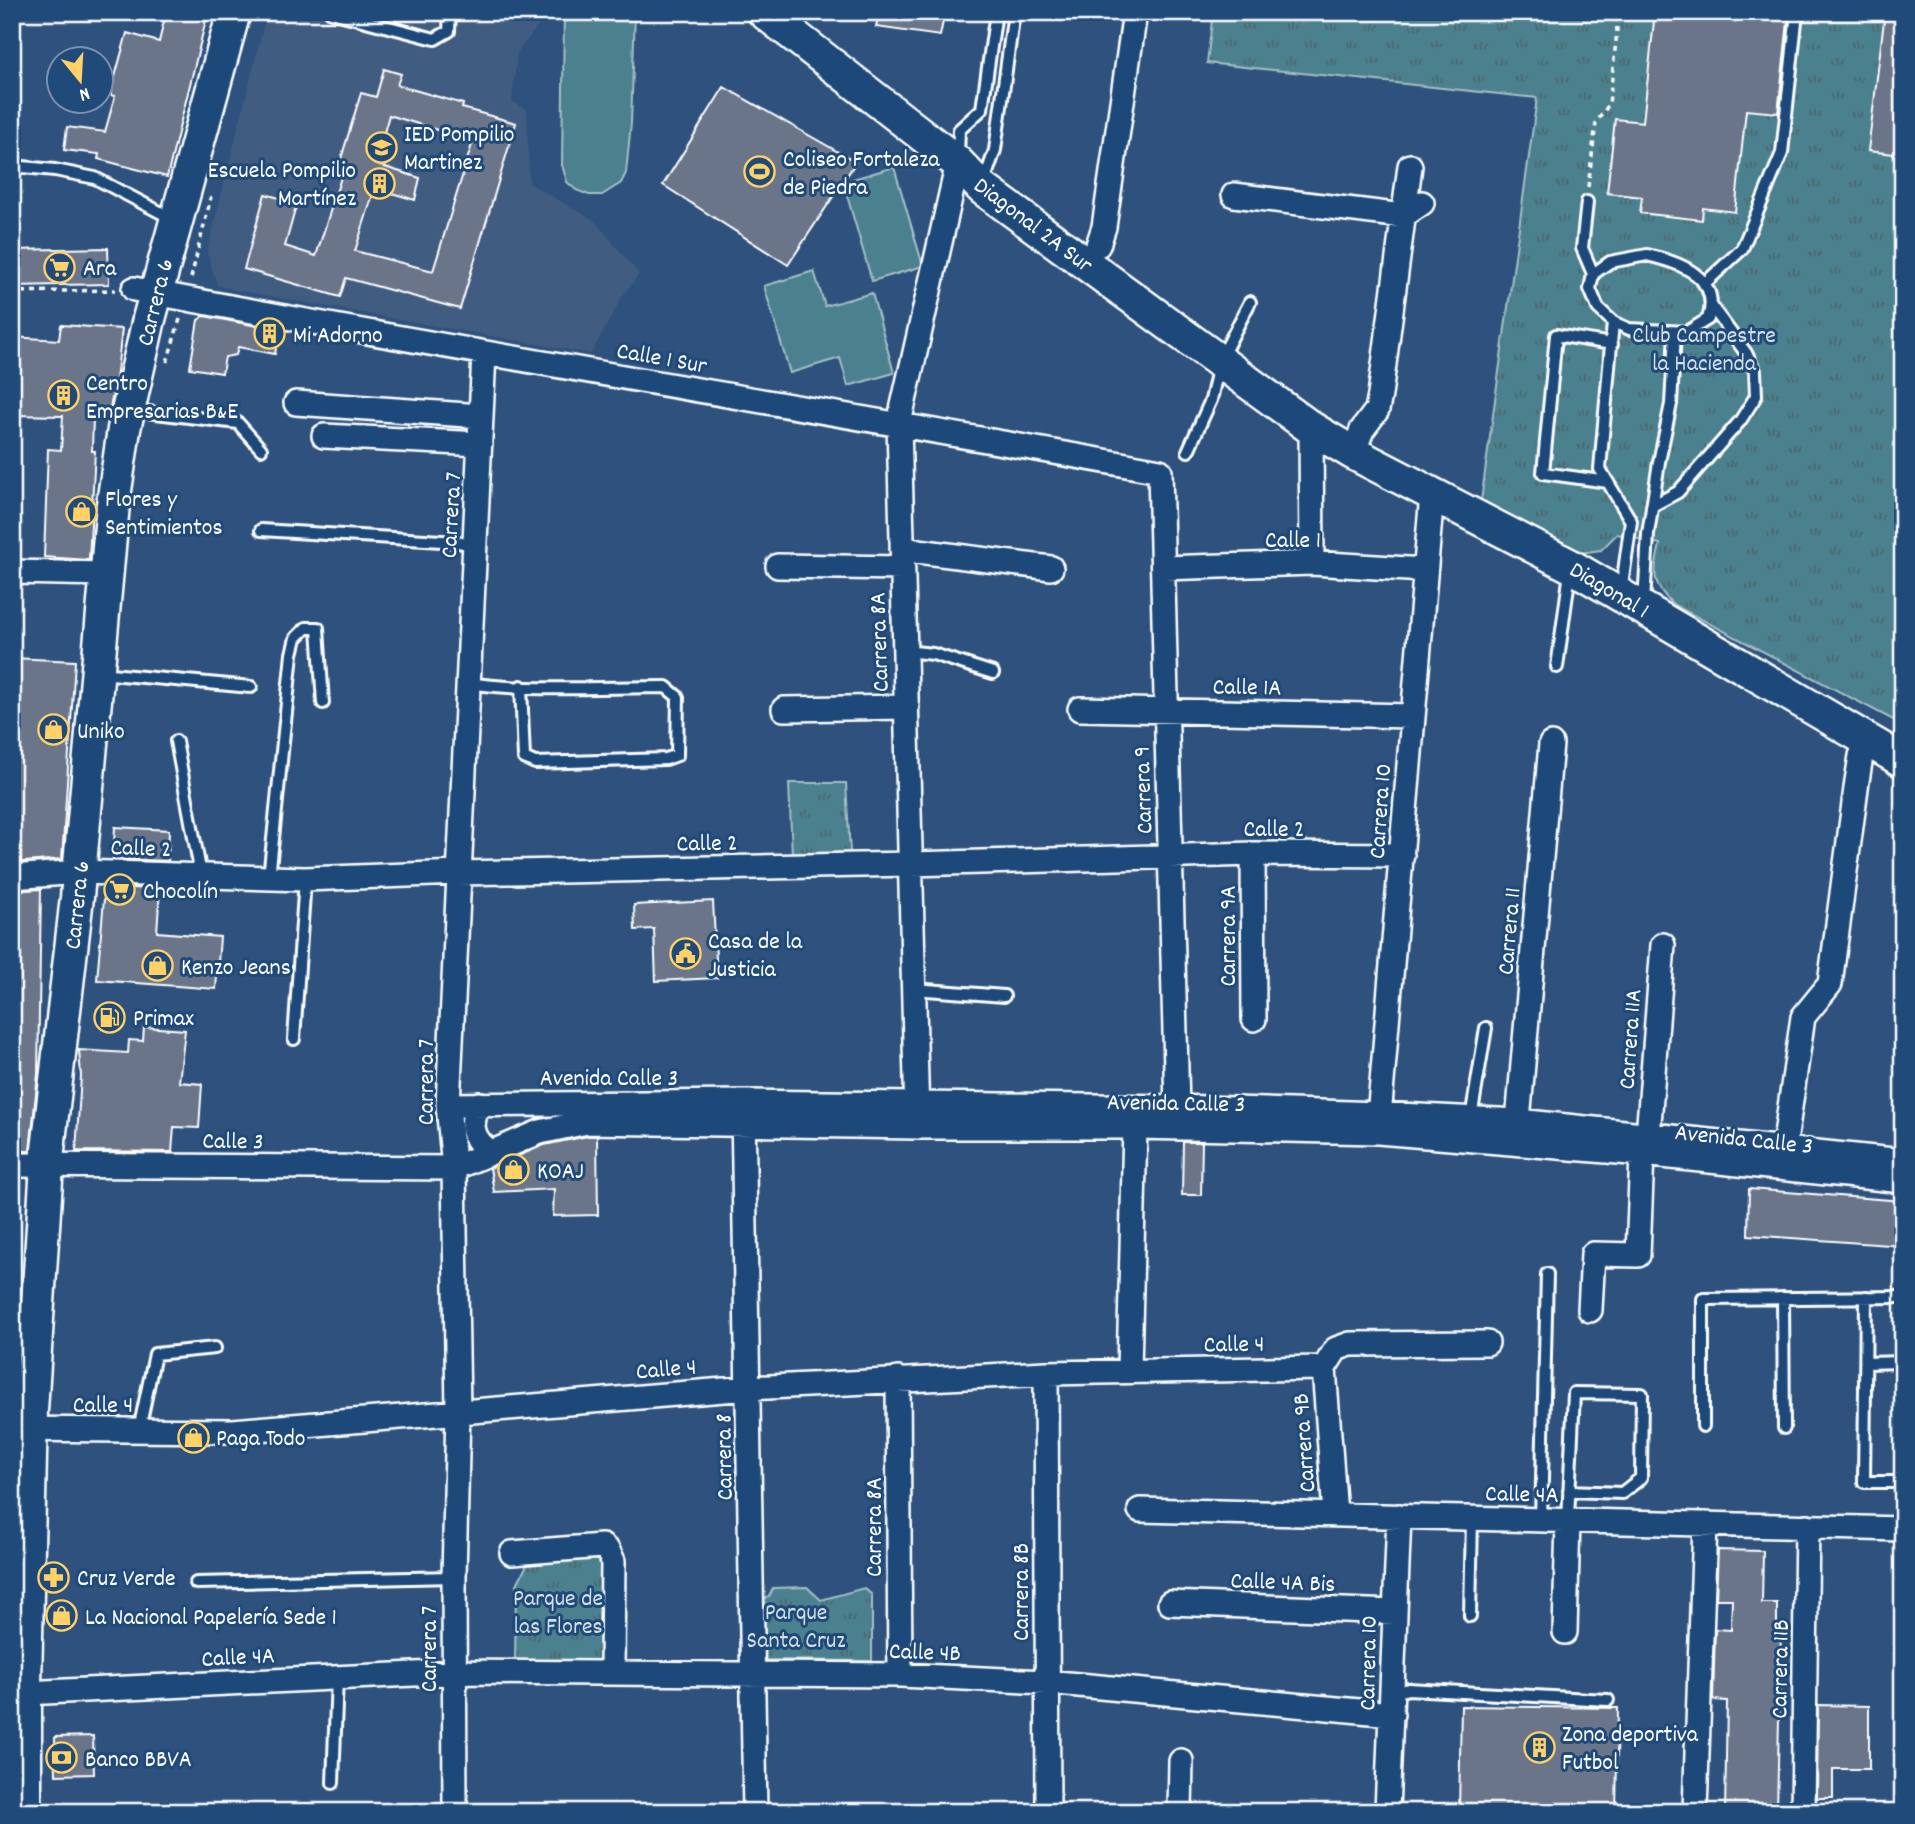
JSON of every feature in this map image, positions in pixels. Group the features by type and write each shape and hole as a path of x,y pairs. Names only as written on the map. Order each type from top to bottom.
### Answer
{"main road":[{"name":"Carrera 6","path":"25,1812 21,1429 79,872 113,504 145,291 176,220 234,12"},
{"name":"Diagonal 2A Sur","path":"764,12 958,163 982,188 1092,254 1220,360 1311,428"},
{"name":"Diagonal 1","path":"1311,428 1353,453 1571,566 1903,761"}],"street":[{"path":"1092,254 1104,226 1135,12"},
{"name":"Carrera 8A","path":"917,1127 899,424 958,163"},
{"path":"1353,453 1362,430 1377,410 1410,166"},
{"path":"1234,195 1403,216 1422,203"},
{"name":"Calle 1 Sur","path":"145,291 484,354 1160,471"},
{"name":"Carrera 7","path":"455,1812 454,1577 458,1411 454,1168 448,1105 484,354"},
{"path":"296,403 481,416"},
{"path":"1311,428 1312,563"},
{"path":"324,436 480,443"},
{"name":"Carrera 9","path":"1160,471 1177,1107"},
{"name":"Carrera 10","path":"1379,1123 1432,494"},
{"path":"778,566 902,559 1051,568"},
{"name":"Calle 1","path":"1163,568 1312,563 1424,570"},
{"path":"12,572 106,574"},
{"path":"784,709 907,707"},
{"name":"Calle 1A","path":"1080,709 1412,716"},
{"path":"1784,1149 1803,1017 1830,984 1857,781 1867,740"},
{"name":"Carrera 11","path":"1518,1121 1551,744"},
{"name":"Calle 2","path":"12,877 79,872 305,879 1253,853 1402,855"},
{"name":"Carrera 9A","path":"1253,853 1254,1019"},
{"name":"Carrera 11A","path":"1590,1310 1593,1254 1638,1255 1662,945"},
{"path":"480,1104 474,1114 472,1126 481,1146 491,1152"},
{"name":"Avenida Calle 3","path":"454,1168 540,1132 587,1122 916,1104 1177,1107 1645,1145 1784,1149 1903,1161"},
{"name":"Avenida Calle 3","path":"448,1105 743,1114 917,1127 1135,1127 1471,1119 1518,1121 1645,1145 1903,1181"},
{"name":"Carrera 8","path":"743,1114 755,1812"},
{"path":"1129,1370 1135,1127"},
{"name":"Calle 3","path":"12,1165 454,1168"},
{"path":"1324,1367 1336,1349 1350,1344 1488,1343"},
{"name":"Calle 4","path":"21,1429 233,1431 748,1388 898,1379 1129,1370 1324,1367"},
{"name":"Carrera 9B","path":"1324,1367 1335,1514"},
{"name":"Carrera 8B","path":"1046,1373 1048,1812"},
{"name":"Carrera 8A","path":"898,1379 900,1675"},
{"name":"Calle 4A","path":"1140,1510 1903,1529"},
{"name":"Carrera 10","path":"1387,1812 1399,1516"},
{"path":"1564,1632 1568,1520"},
{"path":"1695,1811 1705,1524"},
{"name":"Carrera 11B","path":"1803,1812 1807,1526"},
{"path":"512,1553 602,1546 608,1551 612,1561 612,1672"},
{"name":"Calle 4A Bis","path":"1170,1603 1394,1612"},
{"name":"Calle 4A","path":"25,1693 455,1672"},
{"name":"Calle 4B","path":"455,1672 900,1675 1393,1704"},
{"path":"1180,1812 1181,1761"}],"lane":[{"path":"331,12 435,39 449,31 450,12"},
{"path":"958,163 959,130 982,110 996,12"},
{"path":"982,188 995,150 1014,12"},
{"path":"1704,284 1742,249 1782,153 1797,12"},
{"path":"12,166 55,170 95,178 176,220"},
{"path":"1587,202 1582,248 1592,274 1590,289 1598,308 1614,322 1629,328 1687,332 1708,319 1712,307"},
{"path":"1592,274 1611,262 1647,255 1689,268 1704,284 1712,307 1746,353 1755,372 1756,396 1724,440 1678,492 1652,506"},
{"path":"1188,451 1211,400 1220,360 1250,302"},
{"path":"1614,322 1600,470 1631,521 1632,603"},
{"path":"1632,603 1650,526 1671,404 1675,333"},
{"path":"1608,482 1543,474 1556,335 1612,344"},
{"path":"128,410 238,423 261,449"},
{"path":"1631,521 1650,526"},
{"path":"261,530 457,542 475,546"},
{"path":"1557,667 1571,566"},
{"path":"268,878 292,654 296,638 306,628 318,628 323,703"},
{"path":"905,651 933,654 993,673"},
{"path":"97,673 251,687"},
{"path":"468,683 491,686 521,686 666,687 678,697 677,755 666,759 535,763 524,758 521,686"},
{"path":"176,741 201,875"},
{"path":"294,1039 305,879"},
{"path":"914,989 1004,996"},
{"path":"1471,1119 1486,1028"},
{"path":"1541,1520 1547,1274"},
{"path":"1866,1297 1864,1482 1903,1482"},
{"path":"1703,1426 1703,1299 1903,1297"},
{"path":"1783,1298 1784,1428"},
{"path":"139,1430 155,1354 215,1348"},
{"path":"1866,1363 1903,1362"},
{"path":"1568,1520 1569,1491 1574,1393 1642,1394 1641,1478 1622,1493 1569,1491"},
{"path":"1470,1616 1472,1518"},
{"path":"197,1583 454,1577"},
{"path":"332,1783 337,1678"},
{"path":"1393,1704 1408,1689 1608,1700"}],"path":[{"path":"1587,202 1596,123 1609,104 1617,32 1616,12"},
{"path":"12,292 145,291"}],"shaded area":[{"name":"IED Pompilio Martinez","path":"267,12 544,12 544,18 517,53 512,102 527,110 529,183 595,221 639,274 622,297 591,354 217,285 207,252"}],"green space":[{"path":"564,12 635,12 631,123 626,173 621,183 602,195 589,195 576,190 567,182 562,165"},
{"name":"Club Campestre la Hacienda","path":"1213,12 1903,12 1903,725 1674,605 1657,584 1655,571 1660,544 1617,534 1601,550 1580,553 1481,501 1537,98 1207,63"},
{"path":"894,167 923,266 872,281 843,182"},
{"path":"814,271 825,306 872,293 894,373 848,386 840,358 790,373 764,286"},
{"path":"789,783 846,783 850,852 792,855"},
{"name":"Parque de las Flores","path":"600,1559 601,1663 515,1663 516,1586 527,1565"},
{"name":"Parque Santa Cruz","path":"807,1587 821,1600 864,1588 872,1595 872,1661 755,1660 751,1598 769,1597 773,1588"}],"building":[{"path":"166,12 208,12 167,177 98,159 99,154 64,150 67,127 105,132 109,116 116,116 116,73 127,33 159,42"},
{"path":"879,12 945,12 940,36 876,27"},
{"path":"1655,12 1789,12 1778,113 1746,110 1735,212 1703,208 1702,220 1640,213 1642,197 1607,193 1615,119 1643,122"},
{"path":"1885,12 1903,12 1903,155 1868,151"},
{"path":"384,69 401,74 397,85 463,104 462,108 516,123 460,309 346,278 340,297 244,269 265,194 297,203 285,246 316,256 342,174 337,172 361,93 376,97","holes":["389,115 473,141 433,271 355,251 375,188 415,200 420,178 375,164"]},
{"name":"Coliseo Fortaleza de Piedra","path":"724,87 856,162 788,265 663,185"},
{"name":"Ara","path":"108,248 109,284 12,286 12,250"},
{"path":"204,316 279,330 275,354 238,347 236,355 225,357 222,373 190,368 198,320"},
{"path":"61,325 122,329 108,417 93,417 92,451 95,451 89,560 44,557 48,449 61,450 63,416 12,415 12,337 59,340"},
{"path":"12,658 75,661 62,859 12,863"},
{"path":"115,827 169,830 168,861 113,859"},
{"path":"105,887 160,889 157,932 220,937 216,989 97,980"},
{"path":"41,889 38,1074 30,1151 12,1151 12,891"},
{"name":"Casa de la Justicia","path":"713,901 717,978 656,981 654,929 635,930 634,905"},
{"path":"144,1027 185,1030 179,1082 202,1084 199,1128 174,1127 172,1152 76,1151 81,1076 79,1050 128,1053 129,1040 143,1041"},
{"path":"597,1136 598,1215 553,1216 554,1189 494,1192 490,1168 544,1145"},
{"path":"1183,1142 1202,1142 1201,1195 1182,1195"},
{"path":"1749,1189 1903,1201 1903,1246 1748,1235"},
{"path":"1718,1550 1763,1551 1762,1603 1777,1603 1777,1625 1781,1625 1777,1812 1725,1812 1727,1701 1713,1700 1715,1629 1731,1630 1732,1599 1716,1599"},
{"path":"1818,1705 1869,1706 1869,1769 1833,1769 1833,1798 1817,1798"},
{"name":"Zona deportiva Futbol","path":"1461,1706 1618,1708 1616,1812 1459,1812"},
{"path":"93,1736 94,1774 56,1775 55,1737"}],"place":[{"name":"IED Pompilio Martinez","path":"381,147"},
{"name":"Coliseo Fortaleza de Piedra","path":"760,172"},
{"name":"Escuela Pompilio Martínez","path":"379,183"},
{"name":"Ara","path":"60,267"},
{"name":"Mi Adorno","path":"270,334"},
{"name":"Centro Empresarias B&E","path":"63,396"},
{"name":"Flores y Sentimientos","path":"82,512"},
{"name":"Uniko","path":"54,730"},
{"name":"Chocolín","path":"120,890"},
{"name":"Casa de la Justicia","path":"685,954"},
{"name":"Kenzo Jeans","path":"158,966"},
{"name":"Primax","path":"110,1017"},
{"name":"KOAJ","path":"514,1170"},
{"name":"Paga Todo","path":"193,1437"},
{"name":"Cruz Verde","path":"54,1577"},
{"name":"La Nacional Papelería Sede 1","path":"62,1616"},
{"name":"Zona deportiva Futbol","path":"1539,1747"},
{"name":"Banco BBVA","path":"62,1758"}]}
